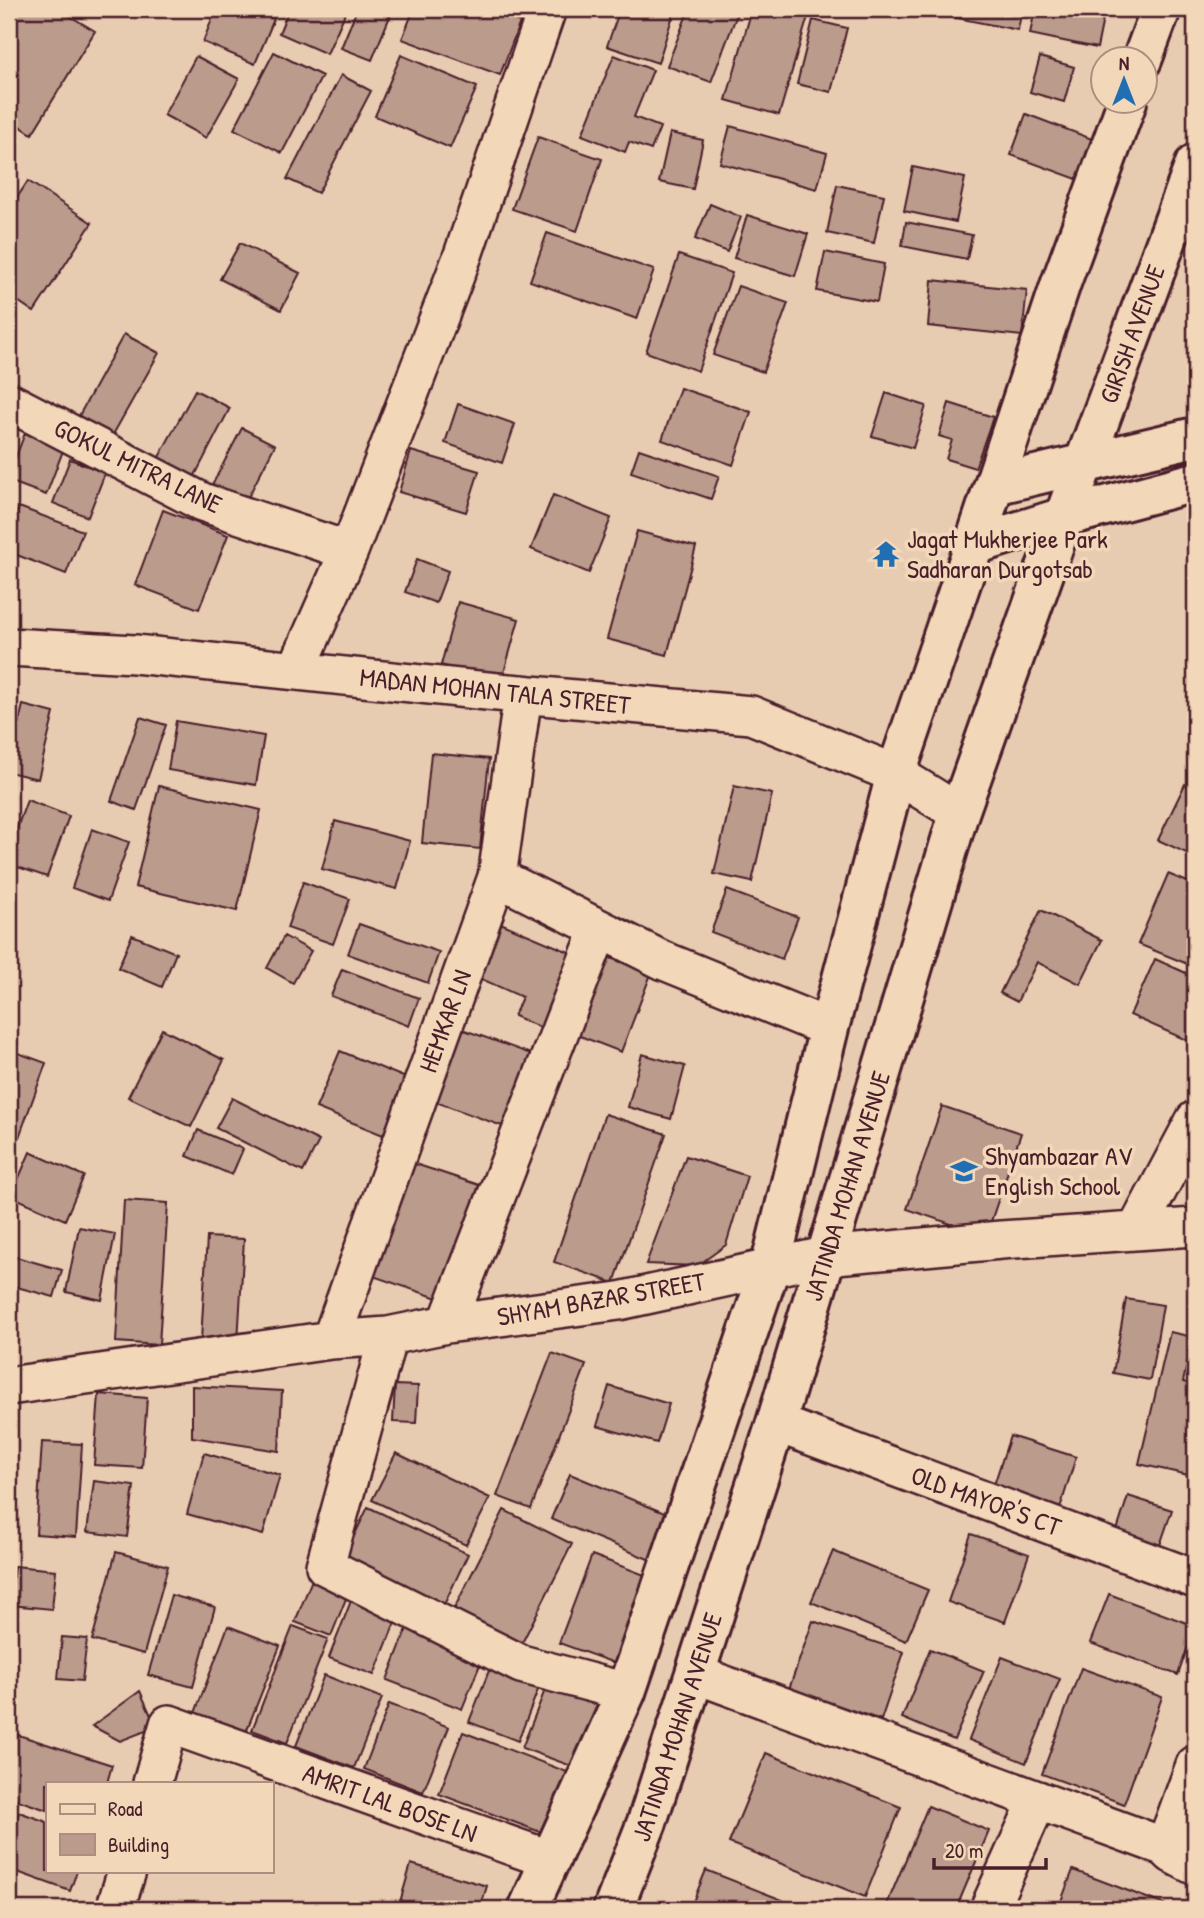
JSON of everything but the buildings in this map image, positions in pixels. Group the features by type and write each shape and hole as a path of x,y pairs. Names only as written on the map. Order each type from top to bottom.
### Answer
{"main road":[{"path":"1147,46 1161,9"},
{"path":"528,1909 626,1692 770,1268 829,1028 896,774 1061,283 1122,116"},
{"name":"GIRISH AVENUE","path":"1084,464 1195,164"},
{"path":"994,485 1195,438"},
{"name":"JATINDA MOHAN AVENUE","path":"613,1909 647,1822 776,1423 959,813 1084,464"},
{"path":"974,545 1064,517 1195,482"}],"street":[{"path":"296,671 349,551 463,256 547,9"},
{"name":"GOKUL MITRA LANE","path":"9,402 202,502 349,551"},
{"name":"MADAN MOHAN TALA STREET","path":"9,647 135,654 751,715 896,774 959,813"},
{"name":"HEMKAR LN","path":"331,1340 496,877 523,694"},
{"path":"496,877 662,960 829,1028"},
{"path":"447,1324 599,930"},
{"path":"1136,1231 1195,1120"},
{"name":"SHYAM BAZAR STREET","path":"9,1386 331,1340 388,1336 447,1324 619,1301 825,1256 1195,1227"},
{"path":"388,1336 325,1566 521,1664 626,1692"},
{"name":"OLD MAYOR'S CT","path":"776,1423 1195,1579"},
{"path":"695,1674 1038,1800 1180,1856 1195,1765"},
{"name":"AMRIT LAL BOSE LN","path":"152,1782 169,1724 551,1860"},
{"path":"989,1909 1038,1800"},
{"path":"116,1909 127,1872"}],"place":[{"name":"Jagat Mukherjee Park Sadharan Durgotsab","path":"886,554"},
{"name":"Shyambazar AV English School","path":"964,1171"}]}
